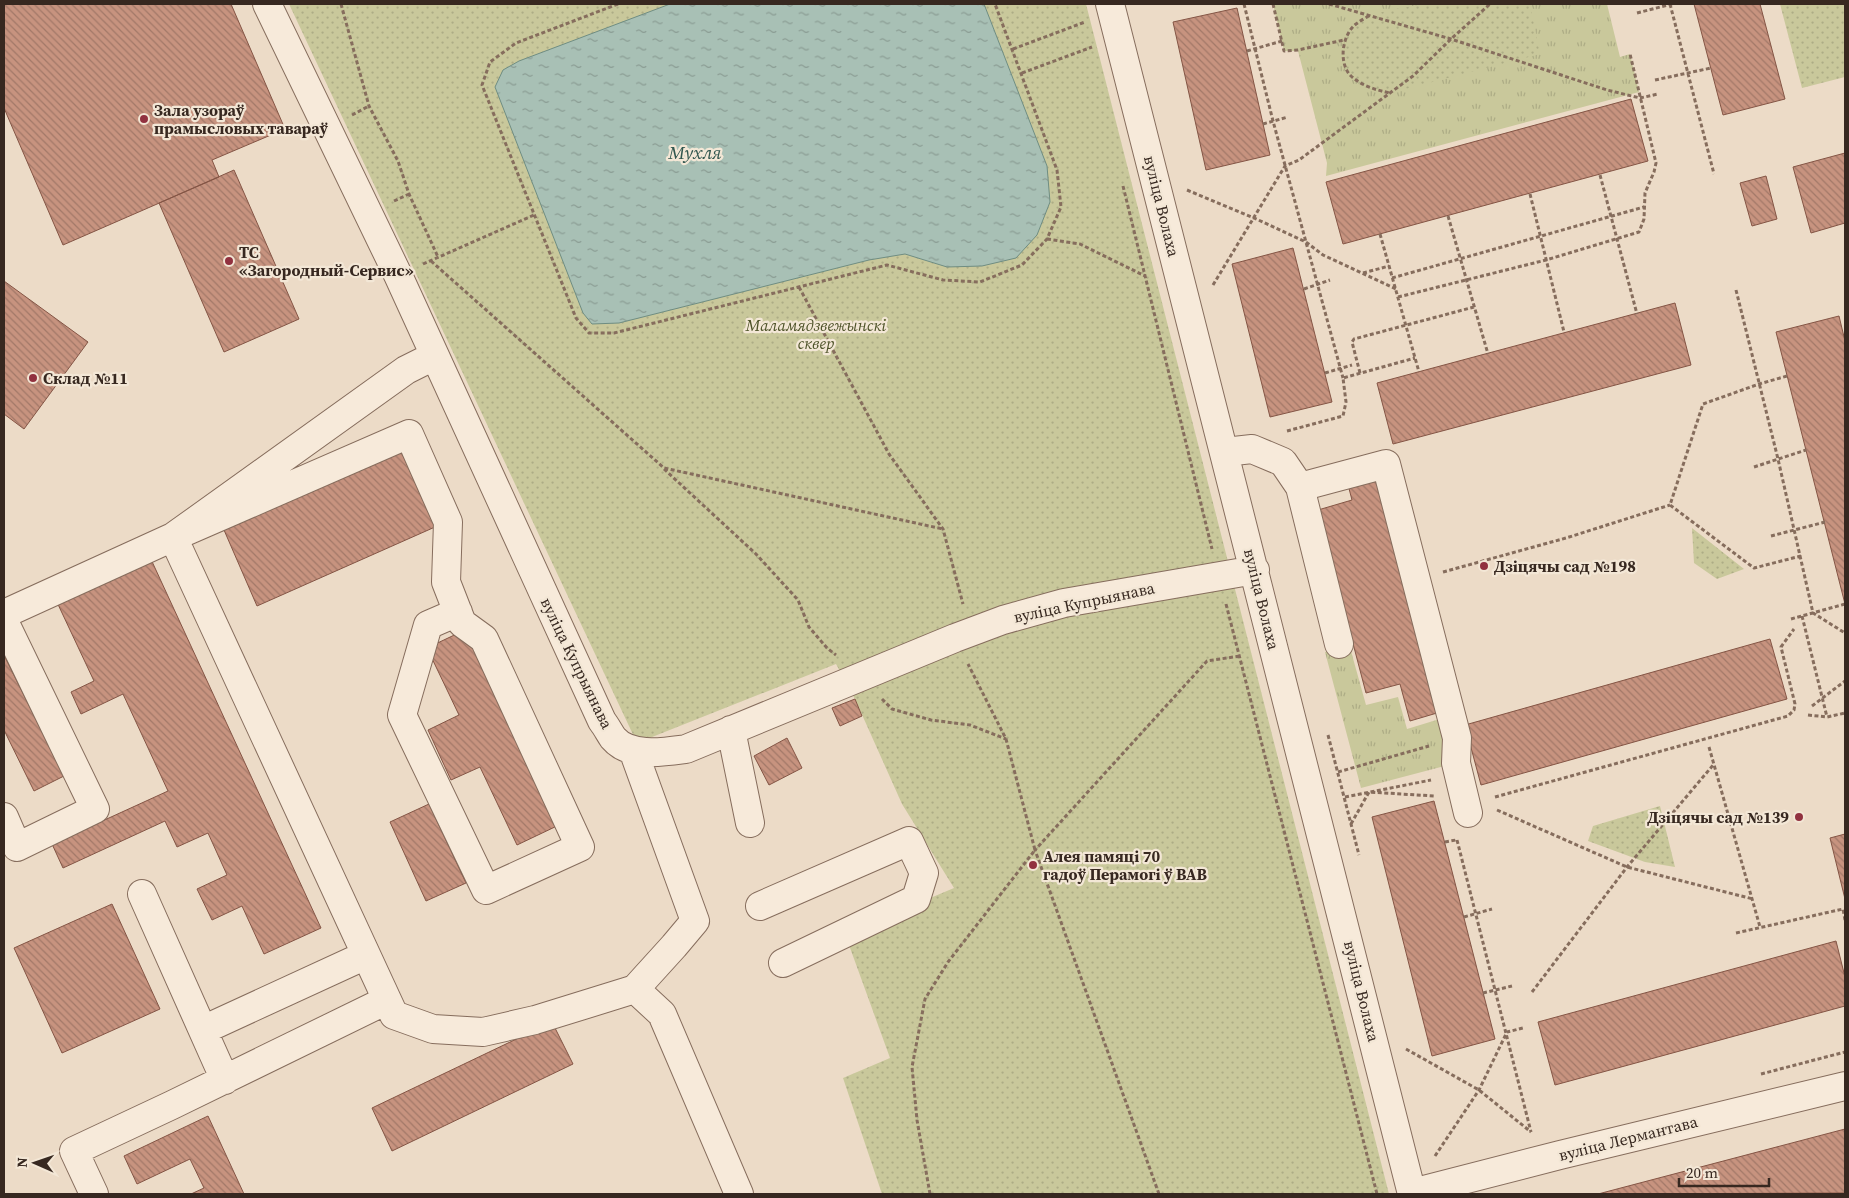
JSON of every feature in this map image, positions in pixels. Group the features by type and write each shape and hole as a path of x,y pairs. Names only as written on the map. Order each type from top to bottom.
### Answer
{"street":[{"name":"вуліца Купрыянава","path":"267,4 398,275 602,721 614,739 633,750 658,753 686,749 1003,620 1064,603 1255,570"},
{"name":"вуліца Волаха","path":"1110,4 1412,1194"},
{"path":"173,537 406,370 434,356"},
{"path":"4,614 173,537 409,434 448,522 446,582 458,612 462,623 484,639 580,847 486,890 402,715 428,625 458,612"},
{"path":"1224,452 1252,449 1283,462 1300,487 1339,644"},
{"path":"1300,487 1386,464 1457,738 1456,764 1473,805"},
{"path":"173,537 394,1015 433,1029 483,1032 535,1020 634,988 674,946 695,921 633,750"},
{"path":"4,621 95,809 17,847 4,817"},
{"path":"731,730 750,823"},
{"path":"760,906 909,841 924,873 916,899 783,962"},
{"path":"142,894 225,1080"},
{"path":"203,1030 366,955"},
{"path":"634,988 662,1014 739,1194"},
{"path":"94,1194 74,1150 225,1080 387,1000"},
{"name":"вуліца Лермантава","path":"1412,1194 1560,1155 1845,1086"}],"path":[{"path":"341,4 369,106 398,161 409,194 438,257"},
{"path":"618,4 516,43 490,62 482,85 576,318 588,333 614,333 887,265 943,280 980,282 1022,266 1047,239 1061,208 1057,170 995,4"},
{"path":"1244,4 1273,121 1343,378 1346,402 1343,416 1282,433"},
{"path":"1273,4 1284,51 1298,50 1344,40"},
{"path":"1332,4 1451,39 1607,90 1640,98 1658,94"},
{"path":"1211,288 1285,166 1299,160 1412,76 1490,4"},
{"path":"1637,13 1671,4 1714,174"},
{"path":"1370,16 1354,24 1344,40 1343,58 1350,75 1374,90 1390,93"},
{"path":"1013,49 1083,22 1085,31"},
{"path":"1022,73 1090,48 1088,40"},
{"path":"1246,51 1256,50 1282,41"},
{"path":"1398,297 1546,260 1639,232 1644,219 1645,192 1656,163 1630,54"},
{"path":"1654,80 1711,68"},
{"path":"357,112 369,106"},
{"path":"1263,124 1288,117"},
{"path":"1600,175 1637,314"},
{"path":"1122,181 1218,575 1377,1194"},
{"path":"1186,190 1306,242 1323,255 1396,290"},
{"path":"394,201 409,194"},
{"path":"1530,194 1564,332"},
{"path":"1392,278 1644,206"},
{"path":"415,268 534,215"},
{"path":"1448,216 1488,354"},
{"path":"1380,234 1419,372"},
{"path":"1047,239 1080,244 1145,276"},
{"path":"431,261 664,468 756,554 798,600 809,627 827,648 862,676 892,709 931,720 970,724 1006,739"},
{"path":"1362,274 1389,266"},
{"path":"1304,289 1330,280"},
{"path":"799,287 889,454 943,529 963,635 1006,739 1035,850 1159,1194"},
{"path":"1736,290 1778,459 1813,613 1845,633"},
{"path":"1360,373 1352,342 1354,339 1474,307"},
{"path":"1343,378 1415,358"},
{"path":"1325,373 1352,365"},
{"path":"1670,505 1703,404 1758,384 1787,376"},
{"path":"1754,467 1806,450"},
{"path":"664,468 943,529"},
{"path":"1670,505 1754,568 1801,556"},
{"path":"1417,580 1566,538 1670,505"},
{"path":"1771,536 1825,522"},
{"path":"1792,619 1845,604"},
{"path":"1802,616 1827,717"},
{"path":"1473,805 1788,716 1794,710 1794,704 1781,647 1794,629"},
{"path":"930,1194 917,1120 912,1067 925,999 948,962 1035,850 1207,661 1240,656"},
{"path":"1812,706 1845,682"},
{"path":"1808,715 1827,717 1845,713"},
{"path":"1338,772 1457,738"},
{"path":"1709,747 1760,927"},
{"path":"1532,992 1626,867 1714,764"},
{"path":"1345,797 1432,779"},
{"path":"1369,792 1436,796 1454,804 1488,807 1626,867 1753,899"},
{"path":"1351,824 1369,792"},
{"path":"1406,1049 1479,1090 1531,1132 1457,840"},
{"path":"1464,916 1492,909"},
{"path":"1736,933 1843,909 1845,920"},
{"path":"1483,993 1512,986"},
{"path":"1507,1032 1523,1028"},
{"path":"1435,1156 1479,1090 1507,1032"}],"green space":[{"name":"Маламядзвежынскі сквер","path":"289,4 1086,4 1389,1194 882,1194 843,1078 890,1058 845,934 954,888 902,804 855,699 836,664 637,743"},
{"path":"1273,4 1607,4 1620,57 1630,54 1639,92 1326,176 1327,163 1298,51 1284,51"},
{"path":"1422,4 1530,4 1540,54 1390,93 1370,87 1352,76 1343,57 1345,42 1351,29 1363,19 1371,16"},
{"path":"1780,4 1845,4 1845,77 1802,88"},
{"path":"1692,528 1744,569 1717,579 1694,563"},
{"path":"1349,644 1366,705 1398,697 1407,729 1443,718 1456,763 1361,788 1325,652"},
{"path":"1660,806 1675,867 1645,862 1588,841 1593,826"}],"water":[{"name":"Мухля","path":"670,4 984,4 1047,166 1050,202 1037,235 1016,258 982,266 947,267 905,254 869,260 619,323 592,324 583,313 495,87 503,70 519,61"}],"building":[{"name":"Зала узораў прамысловых тавараў","path":"4,4 231,4 285,129 212,160 219,177 63,245 4,108"},
{"path":"1694,4 1760,4 1785,99 1723,115"},
{"path":"1237,8 1270,155 1206,170 1173,22"},
{"path":"1631,99 1648,161 1343,244 1326,182"},
{"path":"1845,153 1845,223 1811,233 1793,167"},
{"name":"ТС «Загородный-Сервис»","path":"234,170 299,319 224,352 159,203"},
{"path":"1766,176 1777,219 1752,226 1740,183"},
{"path":"1293,248 1332,402 1270,417 1232,264"},
{"name":"Склад №11","path":"4,281 88,342 24,429 4,414"},
{"path":"1675,303 1691,365 1393,444 1377,383"},
{"path":"1839,316 1845,341 1845,604 1776,332"},
{"path":"401,451 435,527 257,606 224,530"},
{"path":"1376,473 1437,713 1410,721 1400,684 1366,693 1318,510 1352,500 1347,481"},
{"path":"149,555 321,928 264,954 242,906 212,920 197,889 227,875 208,833 177,847 165,821 63,868 52,844 168,791 123,694 81,714 71,692 94,681 55,598"},
{"path":"467,629 559,825 517,845 480,767 451,780 428,730 459,715 427,648"},
{"path":"1770,639 1787,699 1481,785 1465,725"},
{"path":"4,655 64,776 34,791 4,730"},
{"path":"855,699 862,716 840,726 832,708"},
{"path":"787,738 802,768 769,785 754,756"},
{"path":"1434,801 1495,1039 1432,1056 1372,817"},
{"path":"429,804 466,883 426,901 390,822"},
{"path":"1845,834 1845,899 1830,838"},
{"path":"112,904 160,1009 62,1053 14,948"},
{"path":"1836,941 1845,977 1845,1006 1555,1085 1538,1022"},
{"path":"552,1022 573,1064 392,1151 372,1108"},
{"path":"208,1116 244,1194 191,1194 204,1188 190,1159 137,1184 124,1156"},
{"path":"1845,1129 1845,1193 1598,1194"}],"place":[{"name":"Зала узораў прамысловых тавараў","path":"144,119"},
{"name":"ТС «Загородный-Сервис»","path":"229,261"},
{"name":"Склад №11","path":"33,378"},
{"name":"Дзіцячы сад №198","path":"1484,566"},
{"name":"Дзіцячы сад №139","path":"1799,817"},
{"name":"Алея памяці 70 гадоў Перамогі ў ВАВ","path":"1033,865"}]}
